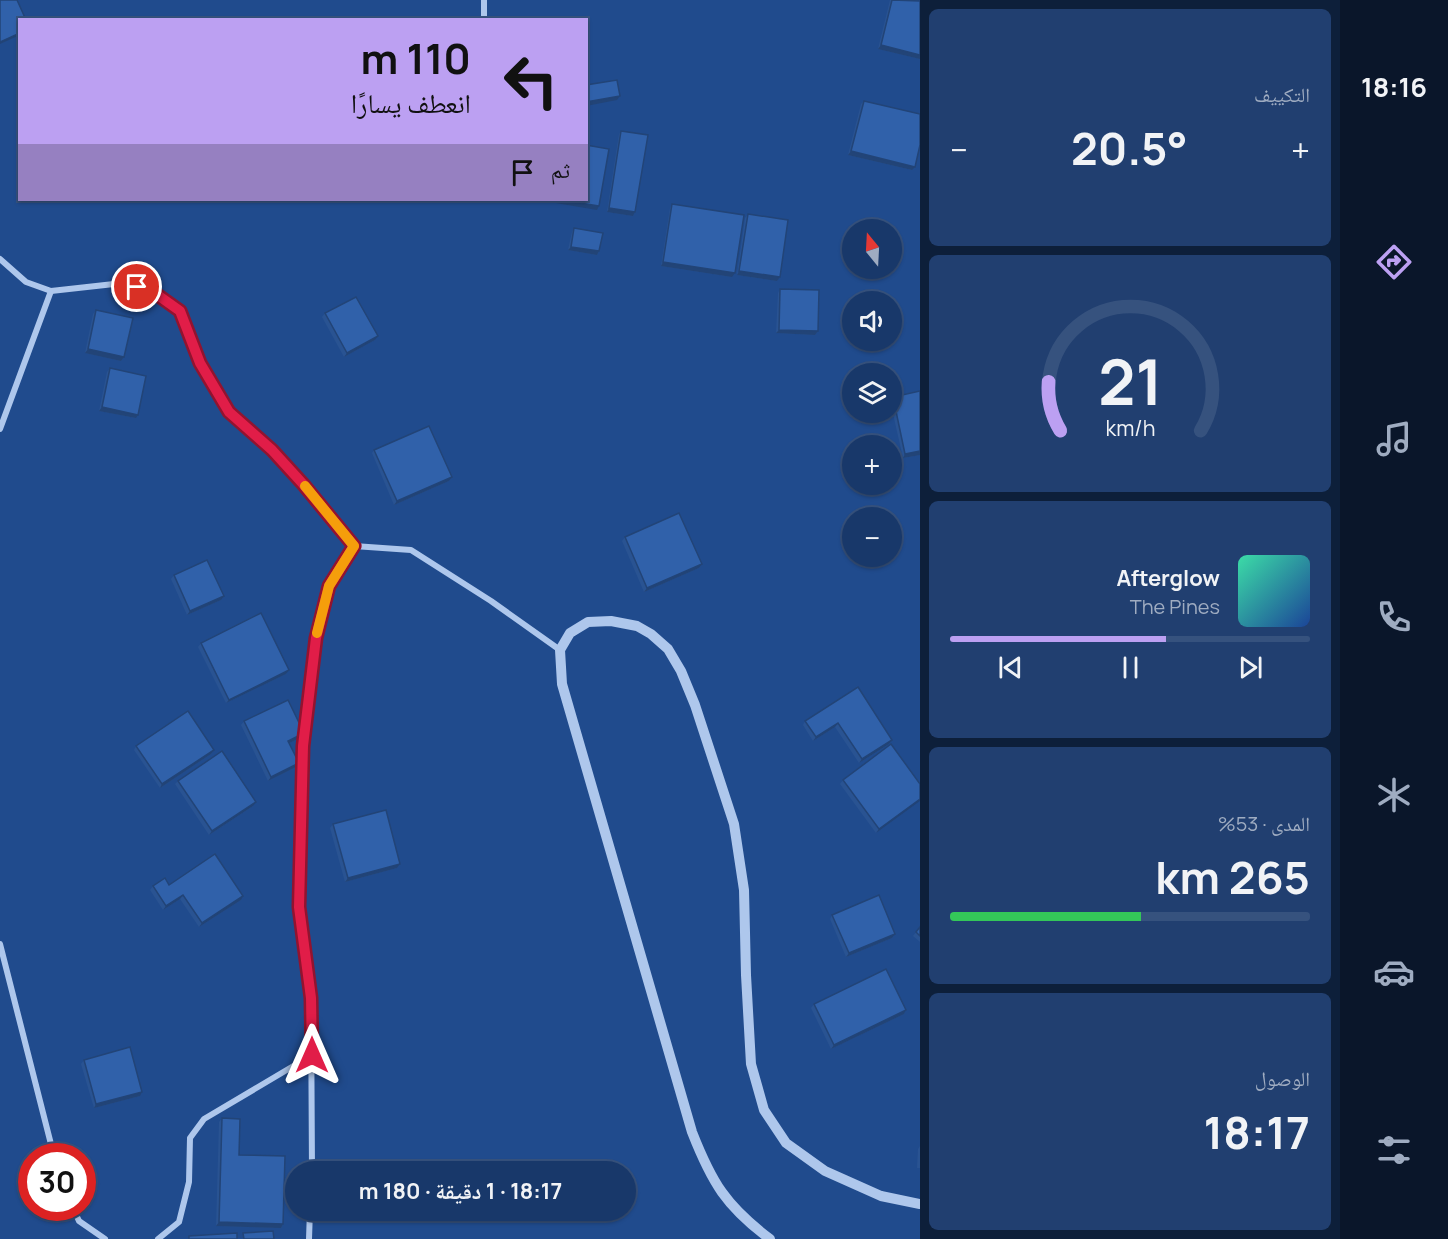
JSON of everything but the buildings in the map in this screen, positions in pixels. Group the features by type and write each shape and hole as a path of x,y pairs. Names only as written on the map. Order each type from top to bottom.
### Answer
{"street":[{"path":"484,0 484,18"},
{"path":"0,259 26,282 51,291 123,283 152,291 180,311 200,363 229,412 272,450 354,546 411,550 491,601 560,650"},
{"path":"0,429 51,291"},
{"path":"312,1161 311,998 299,907 303,746 316,638 329,586 354,546"},
{"path":"770,1239 752,1226 726,1199 706,1168 692,1132 562,684 560,650 570,633 588,622 611,621 637,626 651,634 668,649 681,671 695,705 734,824 744,890 751,1064 764,1110 786,1143 825,1171 881,1196 920,1204"},
{"path":"0,944 51,1143"},
{"path":"158,1239 179,1222 189,1182 190,1138 204,1119 312,1055"},
{"path":"79,1221 105,1239"},
{"path":"309,1239 310,1221"}],"slow traffic":[{"path":"305,486 354,546 329,586 317,633"}],"route":[{"path":"137,287 152,291 180,311 200,363 229,412 272,450 354,546 329,586 316,638 303,746 299,907 311,998 312,1055"}]}
